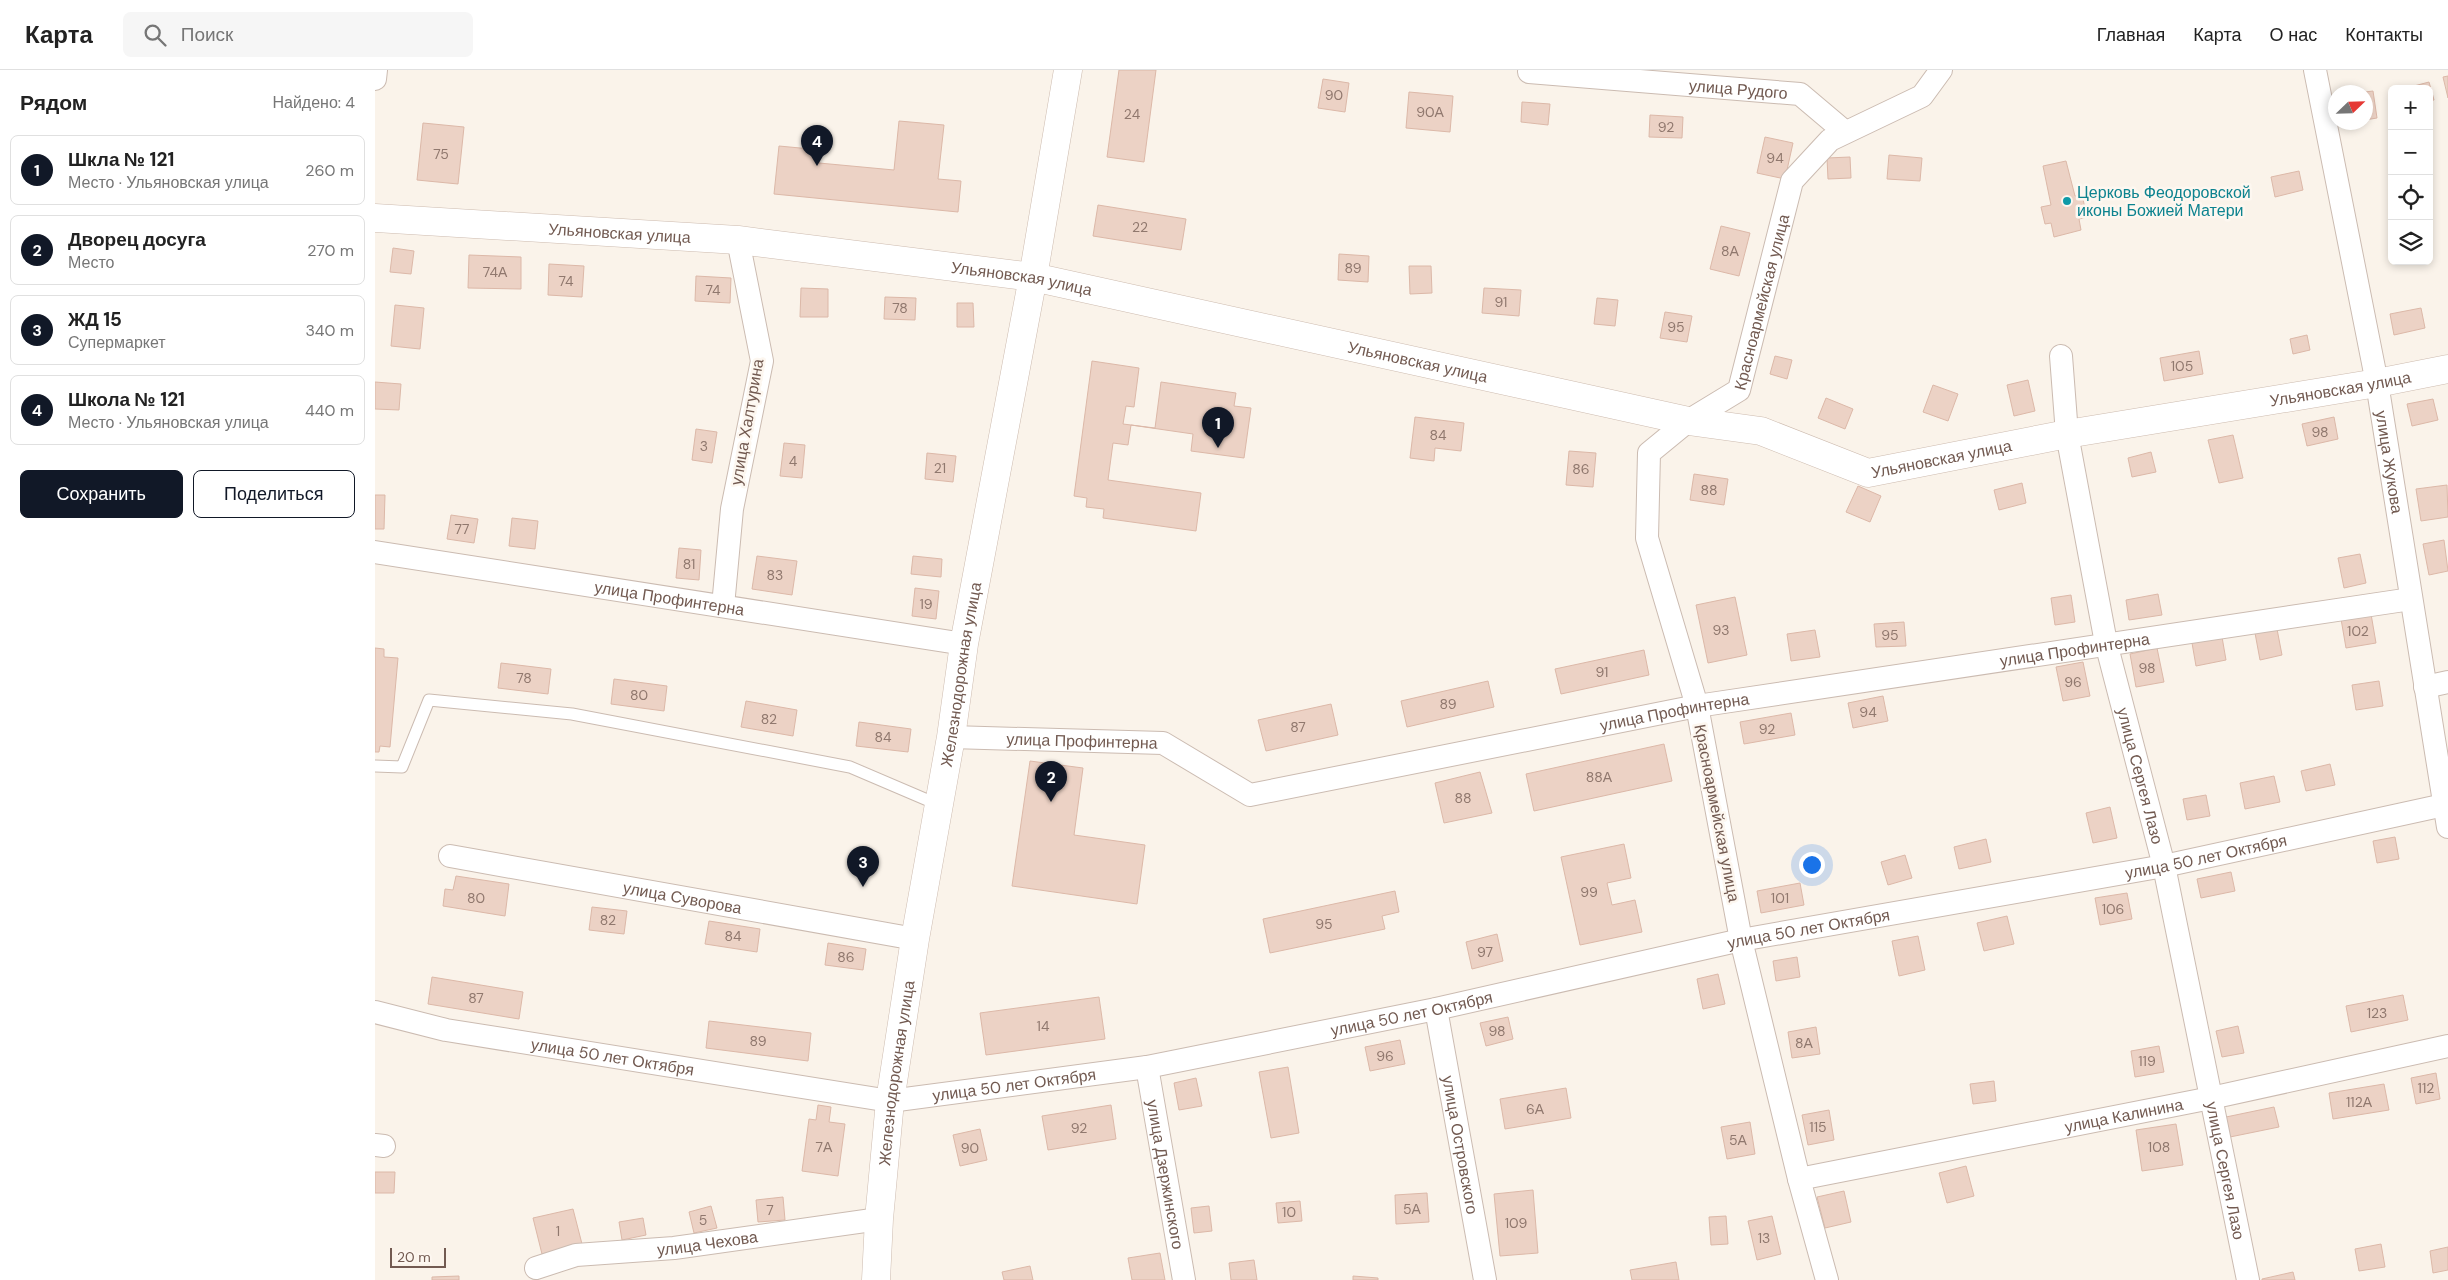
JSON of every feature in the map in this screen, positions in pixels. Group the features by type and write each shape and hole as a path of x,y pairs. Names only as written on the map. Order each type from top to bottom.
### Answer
{"street":[{"path":"375,79 377,70"},
{"name":"Железнодорожная улица","path":"876,1280 879,1219 890,1101 915,939 951,737 964,644 1033,277 1068,70"},
{"path":"1838,136 1922,96 1941,70"},
{"name":"улица Жукова","path":"2315,70 2377,383 2448,827"},
{"name":"улица Рудого","path":"1529,72 1800,94 1838,136"},
{"name":"Красноармейская улица","path":"1827,1280 1799,1178 1741,940 1697,706 1647,538 1649,453 1687,421 1739,390 1792,181 1838,136"},
{"name":"Ульяновская улица","path":"375,218 738,240 1033,277 1687,421 1761,431 1868,473 2067,434 2377,383 2448,369"},
{"name":"улица Халтурина","path":"723,606 731,509 762,361 738,240"},
{"name":"улица Сергея Лазо","path":"2061,356 2067,434 2106,643 2164,866 2249,1280"},
{"name":"улица Профинтерна","path":"375,552 964,644"},
{"name":"улица Профинтерна","path":"951,737 1163,743 1250,795 1697,706 2106,643 2411,599"},
{"path":"2425,687 2448,682"},
{"name":"улица 50 лет Октября","path":"375,1012 446,1030 890,1101 1147,1067 1436,1009 1741,940 2164,866 2444,805"},
{"name":"улица Суворова","path":"450,856 915,939"},
{"name":"улица Островского","path":"1436,1009 1485,1280"},
{"name":"улица Калинина","path":"1799,1178 2211,1098 2448,1046"},
{"name":"улица Дзержинского","path":"1147,1067 1184,1280"},
{"name":"улица Чехова","path":"536,1268 577,1255 674,1248 879,1219"}],"lane":[{"path":"375,766 402,767 429,700 571,714 850,767 939,805"}],"building":[{"path":"1119,70 1156,70 1144,162 1107,157"},
{"path":"2448,76 2448,98 2443,77"},
{"path":"1323,79 1349,83 1345,112 1318,108"},
{"path":"2429,82 2430,85 2418,85"},
{"path":"2373,91 2377,118 2373,119"},
{"path":"1409,92 1453,96 1450,132 1406,128"},
{"path":"1522,102 1550,104 1548,125 1521,122"},
{"path":"1650,115 1683,117 1682,138 1649,137"},
{"path":"899,121 944,125 938,179 961,181 958,212 774,194 779,146 821,150 819,163 894,170"},
{"path":"423,123 464,127 458,184 417,180"},
{"path":"1765,137 1793,143 1785,179 1757,173"},
{"path":"1889,155 1922,158 1920,181 1887,179"},
{"path":"1850,157 1851,178 1828,179 1827,158"},
{"name":"Церковь Феодоровской иконы Божией Матери","path":"2066,161 2075,196 2082,195 2087,217 2079,219 2081,230 2054,237 2051,223 2045,224 2041,207 2051,205 2043,166"},
{"path":"2299,171 2303,190 2275,197 2271,177"},
{"path":"1098,205 1186,219 1181,250 1093,236"},
{"path":"1721,226 1750,233 1739,276 1710,269"},
{"path":"393,248 414,251 411,274 390,272"},
{"path":"1339,254 1369,256 1368,282 1338,280"},
{"path":"469,255 521,257 521,289 468,288"},
{"path":"549,264 584,266 582,297 548,295"},
{"path":"1409,266 1431,266 1432,293 1410,294"},
{"path":"696,276 731,278 730,303 695,301"},
{"path":"801,288 828,289 828,317 800,317"},
{"path":"1484,288 1521,290 1519,316 1482,313"},
{"path":"885,297 916,298 915,320 884,319"},
{"path":"1597,298 1618,300 1615,326 1594,324"},
{"path":"957,303 973,303 974,327 957,327"},
{"path":"395,305 424,308 420,349 391,346"},
{"path":"2421,308 2425,328 2394,335 2390,314"},
{"path":"1665,312 1692,316 1687,342 1660,338"},
{"path":"2307,335 2310,350 2293,354 2290,339"},
{"path":"2199,351 2203,374 2164,381 2160,358"},
{"path":"1775,356 1792,360 1787,379 1770,374"},
{"path":"1092,361 1139,368 1134,407 1126,406 1123,424 1131,425 1128,445 1113,443 1108,480 1201,493 1196,531 1103,518 1104,509 1086,507 1087,498 1074,496"},
{"path":"2028,380 2035,411 2014,416 2007,385"},
{"path":"375,382 401,384 399,410 375,409"},
{"path":"1161,382 1236,393 1234,406 1251,408 1244,458 1191,451 1193,434 1131,425 1155,428"},
{"path":"1933,385 1958,394 1948,421 1923,412"},
{"path":"1826,398 1853,409 1845,429 1818,418"},
{"path":"2433,399 2438,420 2412,426 2407,404"},
{"path":"1415,417 1464,423 1461,451 1435,448 1434,461 1410,458"},
{"path":"2334,417 2338,439 2307,446 2302,424"},
{"path":"696,429 717,432 712,463 692,460"},
{"path":"2233,435 2243,478 2219,483 2208,440"},
{"path":"784,443 805,445 802,478 780,476"},
{"path":"1569,451 1596,453 1593,487 1566,485"},
{"path":"2151,452 2156,472 2132,477 2128,458"},
{"path":"927,453 956,456 953,482 925,479"},
{"path":"1694,474 1728,479 1724,505 1690,500"},
{"path":"2022,483 2026,503 1999,510 1994,490"},
{"path":"2447,485 2448,517 2421,521 2416,489"},
{"path":"1858,486 1881,496 1870,522 1846,512"},
{"path":"375,495 385,495 384,529 375,529"},
{"path":"451,515 478,519 474,543 447,539"},
{"path":"512,518 538,521 535,549 509,546"},
{"path":"2444,540 2448,571 2429,575 2423,544"},
{"path":"679,548 701,550 699,580 676,578"},
{"path":"2360,554 2366,583 2344,588 2338,558"},
{"path":"757,556 797,561 792,595 752,589"},
{"path":"913,556 942,559 941,577 911,574"},
{"path":"915,588 939,591 936,619 912,616"},
{"path":"2158,594 2162,615 2129,620 2126,600"},
{"path":"2071,595 2075,622 2055,625 2051,598"},
{"path":"1735,597 1747,655 1708,663 1696,605"},
{"path":"2371,614 2376,643 2346,648 2341,619"},
{"path":"1904,622 1906,646 1876,647 1874,624"},
{"path":"2277,629 2282,655 2260,660 2255,633"},
{"path":"1815,630 1820,657 1791,661 1787,634"},
{"path":"2222,637 2226,660 2196,666 2192,643"},
{"path":"375,648 384,649 384,657 398,658 390,747 380,746 379,752 375,752"},
{"path":"2157,648 2164,682 2136,687 2130,654"},
{"path":"1644,650 1649,675 1561,694 1555,669"},
{"path":"2083,662 2090,696 2063,701 2056,667"},
{"path":"501,663 551,669 548,694 498,688"},
{"path":"614,679 667,686 664,711 611,704"},
{"path":"1488,681 1494,707 1407,727 1401,701"},
{"path":"2379,681 2383,706 2356,710 2352,685"},
{"path":"1883,696 1888,721 1853,728 1848,703"},
{"path":"746,701 797,710 793,736 741,727"},
{"path":"1331,704 1338,735 1266,751 1258,720"},
{"path":"1791,713 1795,735 1744,744 1740,722"},
{"path":"859,722 911,729 908,752 856,746"},
{"path":"1664,744 1672,781 1534,811 1526,774"},
{"path":"1030,761 1083,768 1074,835 1145,845 1137,904 1012,886"},
{"path":"2330,764 2335,785 2306,791 2301,771"},
{"path":"1480,772 1492,813 1444,823 1435,783"},
{"path":"2274,776 2280,802 2245,809 2240,783"},
{"path":"2206,795 2210,816 2187,820 2183,799"},
{"path":"2110,807 2117,838 2093,843 2086,813"},
{"path":"2395,837 2399,859 2377,863 2373,841"},
{"path":"1986,839 1991,862 1959,869 1954,847"},
{"path":"1624,844 1631,878 1607,883 1612,905 1635,900 1642,932 1580,945 1561,857"},
{"path":"1905,855 1912,878 1888,885 1881,862"},
{"path":"2231,872 2235,891 2201,898 2197,879"},
{"path":"456,876 509,884 505,916 443,906 445,889 453,890"},
{"path":"1800,883 1804,905 1761,913 1757,891"},
{"path":"1395,891 1399,912 1382,916 1385,929 1270,953 1263,919"},
{"path":"2127,893 2132,919 2100,925 2095,898"},
{"path":"592,907 627,911 624,934 589,930"},
{"path":"2007,916 2014,944 1984,951 1977,923"},
{"path":"709,921 760,929 757,952 705,944"},
{"path":"1497,934 1503,961 1472,969 1466,942"},
{"path":"1918,936 1925,970 1899,976 1892,941"},
{"path":"828,943 866,949 863,970 825,965"},
{"path":"1797,957 1800,977 1776,981 1773,961"},
{"path":"1718,974 1725,1004 1703,1009 1697,979"},
{"path":"432,977 523,992 519,1019 428,1004"},
{"path":"2403,995 2408,1020 2351,1032 2346,1006"},
{"path":"1099,997 1105,1039 986,1055 980,1013"},
{"path":"1508,1017 1513,1039 1486,1046 1480,1023"},
{"path":"709,1021 811,1033 808,1061 706,1048"},
{"path":"2238,1026 2244,1053 2222,1057 2216,1031"},
{"path":"1816,1027 1820,1054 1792,1058 1788,1032"},
{"path":"1400,1040 1405,1064 1370,1071 1365,1047"},
{"path":"2159,1046 2164,1072 2135,1077 2131,1051"},
{"path":"1288,1067 1299,1133 1271,1138 1259,1072"},
{"path":"2436,1073 2440,1099 2416,1104 2411,1078"},
{"path":"1196,1078 1202,1106 1179,1110 1174,1083"},
{"path":"1994,1081 1996,1101 1973,1104 1970,1084"},
{"path":"2384,1084 2389,1110 2333,1119 2329,1093"},
{"path":"1566,1088 1571,1118 1505,1129 1500,1099"},
{"path":"818,1105 831,1107 829,1122 845,1124 838,1176 802,1171 809,1119 816,1120"},
{"path":"1111,1105 1116,1139 1048,1150 1042,1116"},
{"path":"2274,1107 2279,1127 2230,1137 2226,1117"},
{"path":"1829,1110 1834,1140 1808,1145 1802,1115"},
{"path":"1750,1122 1755,1154 1727,1159 1721,1127"},
{"path":"2176,1124 2183,1165 2142,1171 2136,1130"},
{"path":"980,1129 987,1160 960,1166 953,1135"},
{"path":"1966,1166 1974,1196 1947,1203 1939,1173"},
{"path":"375,1172 395,1172 394,1193 375,1193"},
{"path":"1533,1190 1538,1253 1500,1256 1494,1194"},
{"path":"1844,1191 1851,1222 1825,1228 1817,1197"},
{"path":"1427,1193 1429,1222 1396,1224 1395,1195"},
{"path":"783,1197 785,1220 758,1222 756,1200"},
{"path":"1300,1201 1302,1221 1278,1223 1276,1203"},
{"path":"711,1206 717,1228 694,1233 689,1212"},
{"path":"1209,1206 1212,1231 1194,1233 1191,1208"},
{"path":"573,1209 582,1244 542,1254 533,1218"},
{"path":"1726,1216 1728,1244 1711,1245 1709,1217"},
{"path":"1772,1216 1781,1254 1757,1260 1748,1221"},
{"path":"643,1218 646,1235 622,1240 619,1222"},
{"path":"2381,1244 2385,1267 2359,1271 2355,1249"},
{"path":"2448,1247 2448,1270 2433,1273 2430,1251"},
{"path":"1160,1253 1165,1280 1132,1280 1128,1258"},
{"path":"1254,1260 1257,1280 1231,1280 1229,1263"},
{"path":"1676,1262 1679,1280 1632,1280 1630,1270"},
{"path":"1030,1266 1033,1280 1004,1280 1002,1272"},
{"path":"2293,1272 2295,1280 2262,1280 2262,1279"},
{"path":"459,1276 459,1280 432,1280 432,1277"},
{"path":"1353,1276 1378,1278 1378,1280 1353,1280"}],"place":[{"name":"Школа № 121","path":"817,166"},
{"name":"Церковь Феодоровской иконы Божией Матери","path":"2067,201"},
{"name":"Шкла № 121","path":"1218,448"},
{"name":"Дворец досуга","path":"1051,802"},
{"name":"ЖД 15","path":"863,887"}]}
